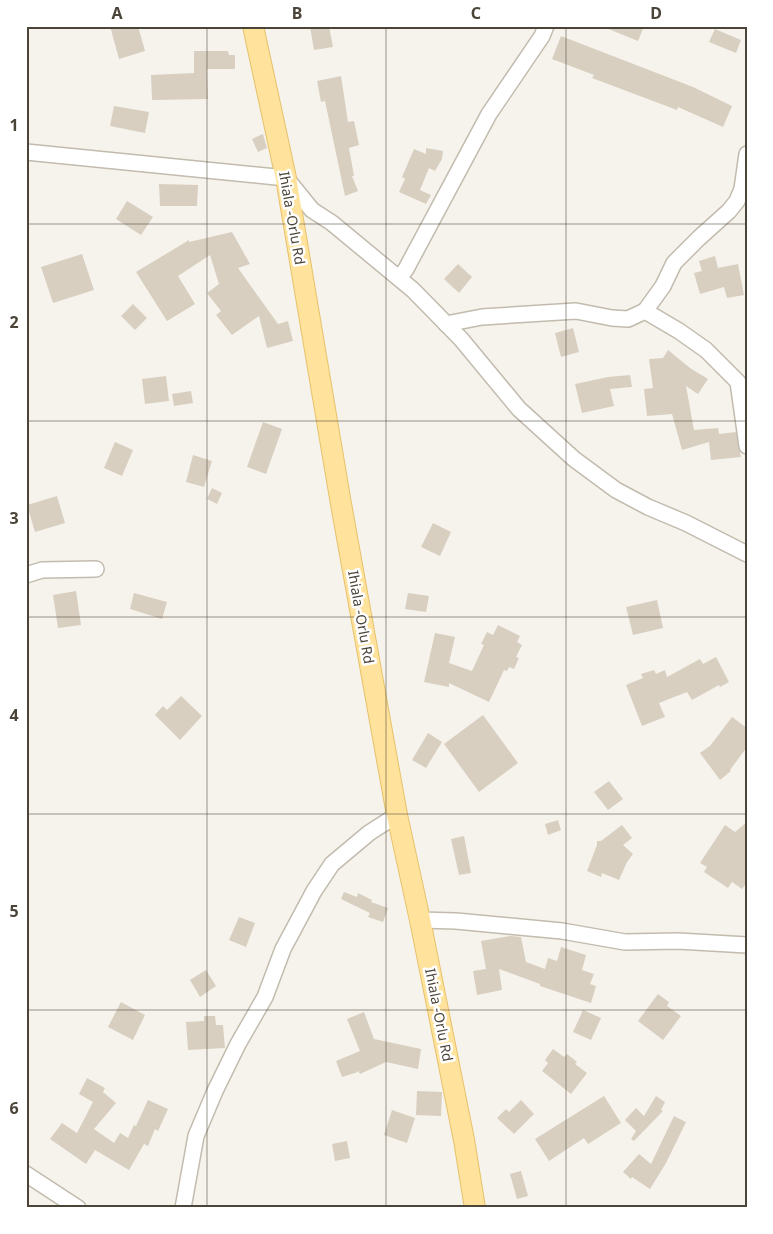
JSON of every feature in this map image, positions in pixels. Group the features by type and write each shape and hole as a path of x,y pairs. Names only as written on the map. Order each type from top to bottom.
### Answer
{"main road":[{"name":"Ihiala -Orlu Rd","path":"253,26 286,178 341,504 397,815 464,1140 475,1208"}],"street":[{"path":"399,278 410,261 488,114 542,36 546,26"},
{"path":"26,152 286,178 312,210 332,223 399,278 446,324 520,409 574,459 616,490 747,554"},
{"path":"446,324 482,317 576,311 612,318 628,318 645,311 664,286 674,263 729,211 737,201 742,189 747,154"},
{"path":"645,311 706,350 738,382 747,446"},
{"path":"26,575 42,570 96,569"},
{"path":"183,1208 196,1136 215,1091 238,1044 265,996 284,949 314,891 332,864 361,839 397,815"},
{"path":"420,920 456,921 562,931 625,942 678,941 747,945"},
{"path":"26,1174 78,1208"}],"building":[{"path":"110,26 138,26 145,51 119,59"},
{"path":"329,26 333,47 314,50 310,27"},
{"path":"601,26 644,26 638,41"},
{"path":"715,29 741,40 736,53 709,42"},
{"path":"561,36 693,87 732,106 723,127 678,107 677,110 592,78 594,75 552,59"},
{"path":"194,51 228,51 229,55 235,55 235,69 207,69 208,99 152,100 151,75 194,73"},
{"path":"341,76 348,122 354,121 359,145 349,148 354,176 352,176 358,191 345,196 325,101 321,102 317,81"},
{"path":"114,106 149,112 145,133 110,126"},
{"path":"263,134 267,148 258,152 252,139"},
{"path":"426,148 443,151 442,159 435,171 429,168 420,190 431,195 426,204 399,192 405,179 402,177 414,149 426,154"},
{"path":"159,184 198,185 197,206 160,206"},
{"path":"127,201 153,217 141,235 116,219"},
{"path":"232,232 250,264 238,268 278,324 288,321 293,341 267,348 259,316 232,335 216,315 221,311 207,293 219,284 210,255 178,276 195,304 167,321 136,272 189,240 189,242"},
{"path":"82,254 94,290 53,303 41,267"},
{"path":"715,256 718,268 738,264 744,295 727,298 724,287 700,294 694,273 702,271 699,261"},
{"path":"458,264 472,277 459,293 444,279"},
{"path":"133,304 147,318 135,330 121,316"},
{"path":"573,328 579,352 561,357 555,333"},
{"path":"668,350 690,368 708,379 698,394 686,386 694,430 718,428 719,434 736,432 741,457 711,460 709,442 682,450 672,414 647,416 644,389 653,388 649,359 663,358"},
{"path":"630,375 632,387 610,389 614,406 582,413 575,384 608,377"},
{"path":"166,376 169,401 145,404 142,379"},
{"path":"191,391 193,403 174,406 172,394"},
{"path":"263,422 282,429 266,474 247,467"},
{"path":"115,442 133,450 122,476 104,468"},
{"path":"193,455 212,461 204,487 186,482"},
{"path":"212,488 222,493 217,504 207,499"},
{"path":"57,496 65,523 35,532 27,505"},
{"path":"433,523 451,532 440,556 421,547"},
{"path":"76,591 81,625 58,628 53,595"},
{"path":"134,593 167,602 162,619 130,609"},
{"path":"408,593 429,596 426,612 405,609"},
{"path":"657,600 663,628 633,635 626,607"},
{"path":"498,625 520,636 517,642 522,645 516,657 519,658 514,669 509,667 507,671 504,670 489,702 449,683 449,687 424,682 435,633 455,637 449,663 472,671 484,645 481,644 487,632 493,635"},
{"path":"716,657 729,682 720,687 719,685 692,700 687,692 659,703 665,717 642,726 626,685 643,678 641,674 654,670 656,674 665,670 667,677 700,659 703,664"},
{"path":"181,696 202,716 180,740 155,715 163,706 167,710"},
{"path":"483,715 518,763 479,792 444,744"},
{"path":"732,717 747,728 747,747 731,771 720,780 700,753 710,746"},
{"path":"428,733 442,742 426,768 412,760"},
{"path":"609,781 623,799 608,810 594,792"},
{"path":"558,820 561,830 548,835 545,824"},
{"path":"747,822 747,882 742,889 732,882 728,888 704,872 707,867 700,863 725,825 735,832"},
{"path":"622,825 632,838 623,845 633,854 619,880 602,873 601,877 587,871 597,841 601,841"},
{"path":"464,836 471,873 459,875 451,839"},
{"path":"344,892 357,897 358,893 372,900 371,902 388,908 383,922 368,917 370,913 341,899"},
{"path":"239,917 255,923 246,947 229,940"},
{"path":"510,936 521,937 526,962 545,969 548,958 557,961 561,947 586,955 582,970 594,974 590,984 596,986 591,1003 540,986 540,984 499,969 502,990 477,995 473,971 486,969 481,941"},
{"path":"206,970 216,986 200,997 190,980"},
{"path":"658,994 669,1002 667,1006 681,1016 663,1040 638,1021"},
{"path":"121,1002 145,1015 133,1040 108,1027"},
{"path":"583,1010 601,1018 591,1040 573,1032"},
{"path":"364,1012 374,1039 421,1049 418,1069 386,1062 360,1074 358,1070 358,1072 342,1077 336,1061 360,1051 347,1019"},
{"path":"204,1016 215,1016 216,1025 223,1025 225,1048 188,1050 186,1022 204,1021"},
{"path":"553,1049 564,1057 567,1054 577,1062 575,1064 587,1073 571,1094 542,1071 548,1063 545,1060"},
{"path":"87,1078 105,1088 103,1092 116,1103 94,1129 114,1143 120,1133 128,1138 148,1100 168,1109 158,1131 155,1129 148,1146 144,1144 129,1170 95,1150 86,1164 50,1139 62,1123 77,1133 93,1102 79,1094"},
{"path":"417,1091 442,1092 441,1116 416,1115"},
{"path":"604,1096 621,1123 588,1144 584,1138 549,1161 535,1139"},
{"path":"656,1096 665,1102 661,1110 663,1111 634,1141 631,1139 636,1131 625,1120 636,1108 644,1116"},
{"path":"521,1100 534,1114 514,1134 497,1118 506,1109 509,1112"},
{"path":"392,1110 415,1118 407,1143 384,1135"},
{"path":"674,1116 686,1122 666,1163 650,1189 632,1177 631,1179 623,1172 639,1154 651,1164"},
{"path":"347,1141 350,1158 335,1161 332,1144"},
{"path":"521,1171 528,1196 517,1199 510,1174"}]}
